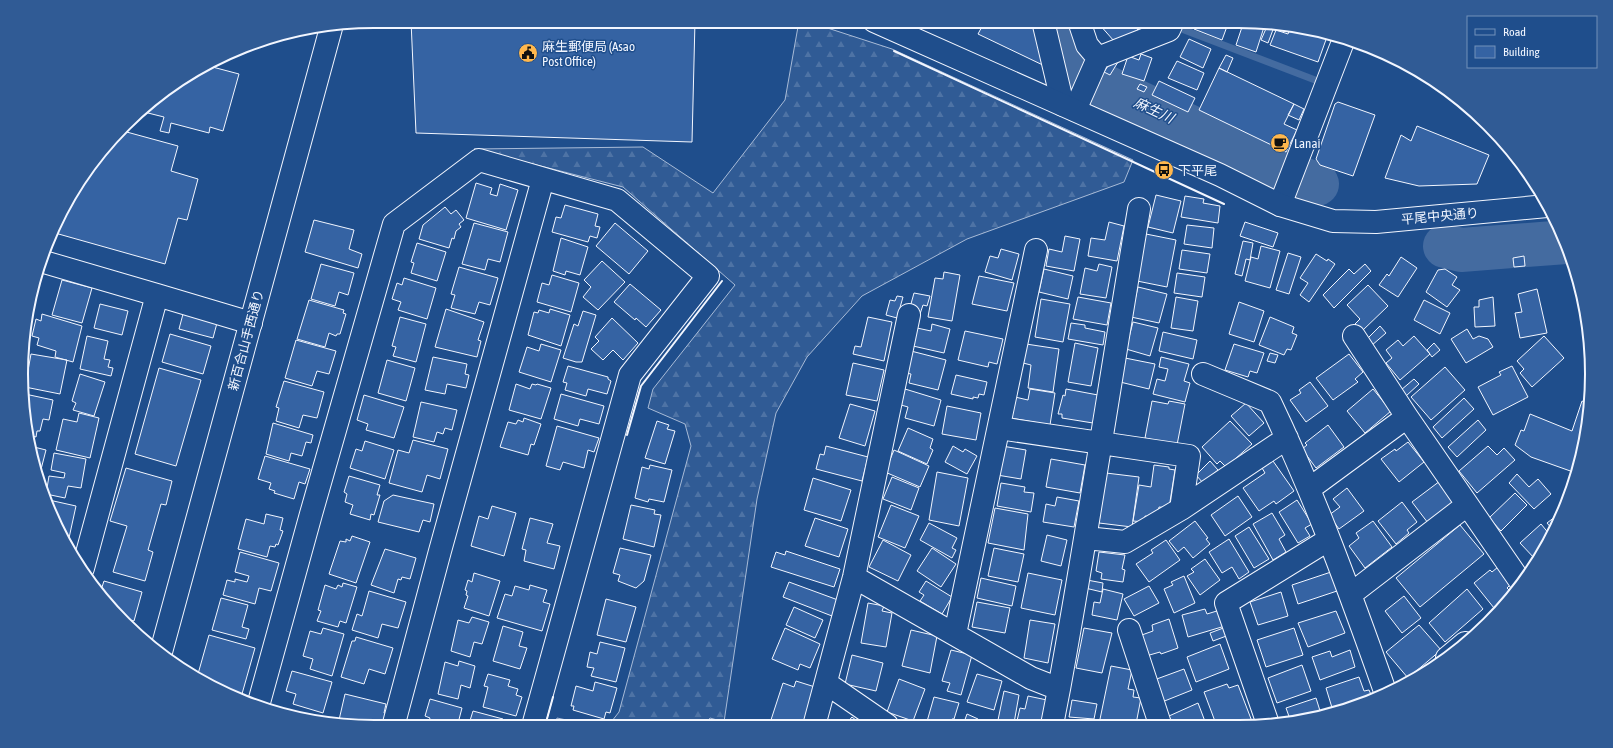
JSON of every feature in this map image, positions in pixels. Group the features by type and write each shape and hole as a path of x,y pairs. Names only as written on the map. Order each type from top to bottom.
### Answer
{"street":[{"name":"平尾中央通り","path":"890,28 1232,181 1280,205 1333,222 1376,222 1542,206"},
{"path":"1045,28 1069,108"},
{"path":"1081,28 1087,45 1092,72"},
{"path":"1069,108 1092,72 1169,30 1170,28"},
{"name":"新百合山手西通り","path":"162,648 330,31"},
{"path":"1280,205 1342,44"},
{"path":"260,701 394,224 479,160 617,200 708,276 630,376 534,720"},
{"path":"395,720 543,178"},
{"path":"1053,720 1086,538 1100,442 1139,210"},
{"path":"956,634 1036,250"},
{"path":"46,263 251,323"},
{"path":"84,563 157,295"},
{"path":"816,720 854,578 908,315"},
{"path":"1354,336 1407,417 1518,579"},
{"path":"1204,374 1270,402 1309,489 1328,540 1351,594 1384,688"},
{"path":"1309,489 1407,417"},
{"path":"999,428 1189,456 1181,509"},
{"path":"1086,538 1125,542 1181,509 1287,438"},
{"path":"1351,594 1467,505"},
{"path":"1266,719 1226,603 1328,540"},
{"path":"854,578 1032,678 1059,690"},
{"path":"1129,630 1159,720"},
{"path":"826,683 880,720"}],"green space":[{"path":"798,28 828,28 892,49 1133,160 1124,182 967,239 862,296 807,357 776,413 757,499 724,720 710,718 708,720 613,720 619,712 691,446 685,424 648,408 653,389 735,285 623,187 474,149 643,147 713,193 785,100"}],"building":[{"path":"411,28 695,28 692,142 416,133"},
{"path":"981,28 1035,28 1049,68 978,34"},
{"path":"1103,28 1136,28 1138,30 1128,38 1119,41 1117,39 1114,41"},
{"path":"1194,28 1226,28 1222,40"},
{"path":"1242,28 1263,29 1256,52 1236,45"},
{"path":"1266,29 1273,30 1268,43 1261,40"},
{"path":"1276,30 1288,34 1289,32 1326,39 1318,62 1270,45"},
{"path":"1189,39 1211,49 1203,68 1180,57"},
{"path":"1141,54 1152,58 1144,81 1122,74 1128,56 1139,60"},
{"path":"1226,55 1233,58 1227,72 1219,68"},
{"path":"1177,61 1204,73 1197,90 1168,78"},
{"path":"1118,62 1110,75 1104,72 1110,63"},
{"path":"214,67 239,74 223,131 210,127 209,133 171,123 169,133 160,131 164,117 147,113 163,99 201,74"},
{"path":"1219,68 1294,104 1284,124 1297,130 1286,152 1199,110"},
{"path":"1159,81 1195,98 1188,112 1152,95"},
{"path":"1140,84 1147,87 1144,92 1137,89"},
{"path":"1338,102 1375,115 1353,176 1320,165 1316,159 1335,104"},
{"path":"1294,104 1304,109 1299,120 1288,115"},
{"path":"1417,126 1489,155 1477,184 1419,186 1385,178 1401,135 1411,141"},
{"path":"126,132 178,146 171,171 198,179 187,220 178,218 165,264 58,234 74,201 86,182 99,163"},
{"path":"476,183 492,188 490,194 497,196 500,184 518,190 506,230 466,218"},
{"path":"1156,195 1181,201 1173,233 1148,227"},
{"path":"1185,196 1204,199 1203,203 1220,206 1218,223 1181,217"},
{"path":"565,205 598,214 595,226 600,227 597,238 590,236 588,242 552,232 556,217 561,218"},
{"path":"445,207 451,214 456,210 464,220 459,224 461,227 456,231 454,239 452,238 449,248 419,239 423,225"},
{"path":"314,220 354,230 349,249 362,254 358,268 305,252"},
{"path":"1109,222 1124,226 1117,261 1088,256 1091,238 1105,240"},
{"path":"1245,222 1278,233 1273,247 1240,236"},
{"path":"474,223 508,232 500,262 488,259 485,270 462,264"},
{"path":"615,223 648,251 629,274 596,246"},
{"path":"1187,225 1214,228 1212,248 1184,244"},
{"path":"1146,234 1176,240 1167,287 1137,281"},
{"path":"1065,236 1080,239 1074,271 1046,266 1049,249 1062,252"},
{"path":"561,238 588,247 580,275 566,271 565,275 553,271"},
{"path":"1243,241 1253,243 1250,260 1246,259 1242,276 1235,274"},
{"path":"417,243 446,252 437,281 411,273 414,263 411,262"},
{"path":"1261,246 1280,251 1270,288 1245,281 1251,257 1258,259"},
{"path":"1001,249 1019,254 1012,280 985,272 990,256 998,258"},
{"path":"1182,250 1210,254 1207,273 1179,269"},
{"path":"1288,253 1301,257 1289,294 1276,290"},
{"path":"1316,254 1335,264 1309,302 1300,295 1308,283 1300,278"},
{"path":"1524,256 1525,266 1514,267 1513,258"},
{"path":"1401,257 1417,268 1398,297 1379,285 1387,274 1389,276"},
{"path":"602,261 625,282 598,310 583,297 591,287 584,280"},
{"path":"321,264 354,273 348,295 339,292 335,306 311,299"},
{"path":"1099,264 1112,267 1106,298 1080,294 1085,268 1097,271"},
{"path":"1365,264 1371,271 1334,308 1323,295 1349,269 1354,274"},
{"path":"459,267 498,278 490,305 479,302 475,314 451,308 455,295 451,294"},
{"path":"1044,269 1073,276 1068,299 1039,292"},
{"path":"1445,269 1457,277 1452,285 1460,290 1447,307 1426,292 1438,270"},
{"path":"944,272 960,275 952,321 928,317 935,278 943,279"},
{"path":"1177,273 1205,277 1202,297 1174,293"},
{"path":"552,275 579,283 571,312 537,302 542,283 549,285"},
{"path":"979,276 1014,283 1007,311 972,304"},
{"path":"404,278 436,288 427,319 398,310 401,302 392,299 397,283 402,285"},
{"path":"62,280 92,288 82,323 52,315"},
{"path":"630,284 661,310 646,327 636,318 635,320 614,302"},
{"path":"1368,285 1388,306 1362,331 1355,324 1360,319 1347,305"},
{"path":"1138,287 1167,294 1159,323 1131,317"},
{"path":"1537,289 1547,333 1520,338 1515,313 1522,312 1518,294"},
{"path":"914,293 930,296 927,306 923,305 920,314 909,311"},
{"path":"897,296 903,297 897,318 886,315 890,300 895,301"},
{"path":"1078,297 1111,303 1107,325 1073,319"},
{"path":"1176,297 1198,301 1193,331 1171,328"},
{"path":"1493,297 1495,326 1475,327 1474,307 1479,307 1479,300"},
{"path":"1041,299 1070,304 1063,342 1035,337"},
{"path":"309,300 344,310 343,313 346,314 340,334 337,334 336,336 329,333 325,347 297,339"},
{"path":"1424,300 1450,313 1440,334 1414,320"},
{"path":"1239,302 1264,311 1254,342 1229,334"},
{"path":"100,304 128,311 122,335 94,328"},
{"path":"446,309 484,322 478,340 481,341 477,357 435,347"},
{"path":"550,309 570,315 561,346 528,335 534,312 538,313 539,310 549,313"},
{"path":"583,311 596,315 582,362 576,362 563,358 574,324 578,326"},
{"path":"42,314 82,326 73,362 55,357 56,351 37,345 39,338 32,336 36,319 41,321"},
{"path":"183,314 217,323 213,338 179,329"},
{"path":"400,317 426,324 416,362 393,356 396,347 392,346"},
{"path":"868,317 892,322 884,361 853,354 855,346 861,347"},
{"path":"1270,317 1294,327 1292,333 1297,335 1291,350 1287,349 1284,355 1259,345"},
{"path":"612,318 638,343 623,360 613,350 603,360 591,349 599,341 595,337"},
{"path":"1133,322 1158,328 1150,356 1126,349"},
{"path":"1071,323 1085,325 1085,328 1105,332 1103,345 1068,339"},
{"path":"932,324 950,329 944,353 913,346 917,328 931,331"},
{"path":"1380,326 1386,333 1371,346 1366,340"},
{"path":"1467,329 1473,339 1479,336 1488,339 1493,347 1466,363 1451,339"},
{"path":"965,331 1003,339 997,364 989,362 988,367 958,360"},
{"path":"1163,332 1197,340 1193,359 1159,351"},
{"path":"170,334 211,346 203,374 162,362"},
{"path":"87,336 108,341 104,359 110,360 108,367 113,368 111,376 80,369"},
{"path":"1414,336 1430,354 1400,380 1386,363 1392,358 1386,350 1398,340 1403,346"},
{"path":"1544,336 1564,358 1532,387 1520,373 1524,369 1517,361"},
{"path":"296,340 336,351 329,374 317,371 312,386 285,378"},
{"path":"1075,343 1098,348 1091,386 1068,382"},
{"path":"1434,343 1440,350 1432,357 1427,350"},
{"path":"541,344 561,350 551,382 519,372 527,347 539,351"},
{"path":"1026,344 1059,349 1053,392 1028,388 1031,365 1023,363"},
{"path":"1234,344 1264,353 1257,373 1250,371 1248,377 1225,370"},
{"path":"911,351 946,360 938,390 909,383 911,374 906,373"},
{"path":"1270,353 1278,355 1275,363 1267,361"},
{"path":"31,354 67,360 60,394 29,388 28,369"},
{"path":"1349,354 1363,372 1355,379 1358,382 1333,400 1316,378"},
{"path":"433,357 467,364 465,374 469,375 466,388 447,384 445,394 425,390"},
{"path":"1161,357 1189,364 1184,381 1190,383 1185,402 1153,394 1157,379 1165,381 1168,369 1159,367"},
{"path":"1125,358 1155,364 1149,389 1120,382"},
{"path":"387,360 415,368 406,401 378,393"},
{"path":"853,363 884,370 877,401 846,395"},
{"path":"568,366 608,377 611,381 607,394 588,389 586,396 565,390 567,383 563,382"},
{"path":"1512,366 1528,397 1493,415 1478,387 1501,375 1499,372"},
{"path":"1445,367 1465,390 1431,420 1411,397"},
{"path":"159,368 201,380 176,466 135,454"},
{"path":"80,374 105,382 94,416 73,410 76,403 72,401"},
{"path":"956,375 987,382 984,395 979,394 978,398 973,397 973,399 951,394"},
{"path":"1414,379 1419,384 1406,396 1401,390"},
{"path":"284,381 324,392 317,418 303,415 299,428 276,421 279,408 276,407"},
{"path":"1310,382 1328,406 1306,422 1290,400 1301,393 1299,390"},
{"path":"516,384 530,389 532,384 551,388 541,419 509,410"},
{"path":"905,389 941,400 934,426 905,418 908,407 901,405"},
{"path":"1030,389 1055,393 1050,425 1011,418 1015,397 1028,400"},
{"path":"1066,389 1098,395 1093,423 1062,418 1062,414 1058,414"},
{"path":"1373,389 1391,411 1365,433 1347,411"},
{"path":"561,394 604,406 599,424 580,419 578,426 554,419"},
{"path":"29,395 53,400 49,420 43,419 40,431 37,431 36,437 34,437 31,419"},
{"path":"364,395 404,407 394,438 366,430 368,424 357,420"},
{"path":"1464,398 1474,409 1442,438 1433,427"},
{"path":"1152,401 1168,404 1169,401 1185,404 1177,445 1145,438"},
{"path":"1582,401 1584,402 1582,419 1571,471 1531,457 1515,445 1521,430 1524,431 1530,414 1572,431"},
{"path":"421,402 457,410 452,430 445,428 443,434 437,432 434,442 413,437"},
{"path":"1246,403 1264,423 1249,436 1231,416"},
{"path":"850,404 875,411 865,446 839,438"},
{"path":"947,406 981,413 976,440 942,434"},
{"path":"79,413 99,418 90,458 56,450 63,419 77,422"},
{"path":"524,418 541,424 534,445 531,444 528,455 500,447 508,422 516,424 518,420 523,422"},
{"path":"1478,420 1486,430 1457,457 1448,447"},
{"path":"657,421 669,425 667,429 675,431 665,464 645,458"},
{"path":"1230,421 1252,444 1226,467 1220,461 1217,464 1202,447"},
{"path":"273,423 313,435 311,443 306,442 302,456 291,453 289,461 266,454"},
{"path":"1328,425 1344,447 1316,468 1302,449 1307,445 1305,443"},
{"path":"557,426 599,438 594,452 588,450 584,468 563,462 560,470 546,466"},
{"path":"908,428 933,439 930,448 933,450 927,464 898,451"},
{"path":"413,440 448,449 440,479 427,475 422,492 389,483 398,450 409,453"},
{"path":"365,441 394,450 385,479 350,468 356,449 362,451"},
{"path":"1408,442 1424,462 1399,482 1381,459 1395,449 1396,451"},
{"path":"826,446 868,457 862,481 816,469 820,454 824,455"},
{"path":"953,446 963,452 965,449 977,456 967,474 945,462"},
{"path":"1002,446 1026,450 1021,479 997,475"},
{"path":"1488,446 1497,455 1504,448 1515,460 1477,493 1459,471"},
{"path":"36,448 46,450 41,468"},
{"path":"894,450 929,466 920,487 885,472"},
{"path":"54,453 86,459 81,488 68,486 65,498 50,495 47,488 49,476 64,478 65,473 51,470"},
{"path":"265,456 310,469 305,484 299,482 294,499 274,493 275,491 269,489 271,483 258,479"},
{"path":"1051,459 1085,465 1080,493 1046,487"},
{"path":"1210,461 1218,470 1203,483 1196,475"},
{"path":"1273,461 1294,491 1276,504 1274,501 1259,511 1243,488 1265,473 1262,468"},
{"path":"650,465 672,470 664,502 649,499 648,502 635,498 642,467 649,469"},
{"path":"1154,465 1169,467 1169,469 1175,470 1169,508 1159,507 1157,518 1145,516 1145,522 1133,521 1139,485 1151,487"},
{"path":"126,468 172,481 166,505 161,504 148,550 153,552 145,581 113,572 127,526 110,521"},
{"path":"937,472 968,478 959,526 929,520"},
{"path":"1106,473 1139,477 1132,527 1099,523"},
{"path":"1517,474 1529,487 1538,479 1551,494 1534,509 1509,483"},
{"path":"349,476 380,485 377,495 380,495 374,515 371,514 370,520 350,514 353,505 345,502 347,494 344,492"},
{"path":"892,477 919,488 911,510 883,499"},
{"path":"813,478 851,490 841,521 804,510"},
{"path":"1440,481 1452,497 1452,506 1428,523 1412,502"},
{"path":"1001,483 1025,487 1024,492 1034,493 1031,512 997,506"},
{"path":"1347,488 1364,511 1339,529 1329,515 1340,507 1333,499"},
{"path":"1515,493 1527,505 1501,531 1489,518"},
{"path":"393,495 434,504 430,522 423,520 419,532 378,522 384,501"},
{"path":"1238,496 1252,517 1225,536 1211,515"},
{"path":"1057,497 1079,501 1074,527 1043,522 1046,504 1055,506"},
{"path":"1297,500 1312,524 1305,528 1310,536 1298,543 1279,512"},
{"path":"52,501 76,506 69,537"},
{"path":"1402,502 1417,522 1407,530 1409,533 1396,544 1378,521"},
{"path":"631,505 655,510 654,514 661,515 654,547 623,539"},
{"path":"891,505 919,516 905,548 878,537"},
{"path":"492,506 516,513 504,556 471,546 479,516 488,519"},
{"path":"995,508 1028,514 1024,550 988,543"},
{"path":"1272,513 1285,535 1279,539 1286,552 1273,560 1253,524"},
{"path":"266,514 283,518 280,530 283,531 278,545 276,544 275,547 270,546 267,557 238,549 246,519 264,524"},
{"path":"530,518 553,524 547,543 560,546 554,569 524,561 526,550 522,549"},
{"path":"815,518 848,529 839,557 805,546"},
{"path":"1553,518 1550,526 1547,523"},
{"path":"1195,521 1208,538 1206,539 1210,544 1193,558 1184,547 1178,552 1169,541"},
{"path":"1373,521 1392,547 1365,568 1349,546 1359,538 1356,533"},
{"path":"929,523 957,538 952,548 956,550 952,558 920,540"},
{"path":"1541,524 1547,531 1533,557 1520,543"},
{"path":"1460,525 1484,554 1420,607 1396,578"},
{"path":"1249,527 1269,559 1254,568 1235,536"},
{"path":"1047,535 1067,540 1061,566 1041,561"},
{"path":"352,536 370,542 356,583 329,574 340,541 346,542 346,539 350,541"},
{"path":"1229,539 1249,572 1239,579 1232,567 1222,573 1209,552"},
{"path":"883,540 911,555 898,581 869,567"},
{"path":"1166,540 1180,560 1149,582 1136,564 1153,553 1151,550"},
{"path":"620,548 651,555 644,581 636,588 618,581 620,575 613,573"},
{"path":"932,548 956,564 941,587 917,571"},
{"path":"994,548 1024,554 1018,582 988,576"},
{"path":"385,549 416,558 410,579 402,577 401,580 398,579 394,593 371,585"},
{"path":"786,551 840,569 834,587 771,567 776,552 785,555"},
{"path":"240,552 279,563 271,591 259,588 255,604 223,595 227,580 235,582 235,579 247,582 249,576 235,572"},
{"path":"1099,552 1125,555 1122,569 1125,570 1123,582 1101,579 1102,573 1096,571"},
{"path":"1205,559 1220,580 1200,595 1187,576 1194,572 1191,569"},
{"path":"1498,567 1512,583 1507,588 1509,590 1494,608 1474,583 1490,570 1492,572"},
{"path":"1331,572 1337,591 1298,604 1292,585"},
{"path":"474,573 500,581 489,616 464,608 468,596 466,595 467,591 465,590 468,580 472,582"},
{"path":"1028,573 1062,580 1055,615 1021,608"},
{"path":"1184,576 1195,603 1174,613 1164,589 1173,585 1171,582"},
{"path":"981,578 1016,586 1012,606 977,598"},
{"path":"1087,580 1103,583 1102,592 1085,588"},
{"path":"104,581 142,592 134,621 129,619 102,588"},
{"path":"926,581 952,597 942,614 920,601 924,595 919,592"},
{"path":"789,582 838,600 832,616 783,597"},
{"path":"343,583 357,587 346,623 340,621 338,627 317,621 321,611 318,610 325,585 336,589 338,585 342,587"},
{"path":"530,585 547,590 543,602 550,604 542,631 497,618 505,594 512,596 515,586 529,590"},
{"path":"1149,586 1159,603 1134,616 1124,599"},
{"path":"1103,589 1123,594 1117,620 1092,615 1094,602 1100,603"},
{"path":"1467,589 1483,609 1445,642 1429,623"},
{"path":"369,591 406,602 398,628 382,624 378,638 352,630 357,614 362,616"},
{"path":"1281,592 1288,616 1258,625 1250,602"},
{"path":"1404,596 1421,618 1402,633 1385,611"},
{"path":"221,598 248,605 242,627 249,629 246,639 212,630"},
{"path":"606,599 636,607 626,642 597,635"},
{"path":"977,602 1010,608 1005,633 972,627"},
{"path":"868,603 884,606 882,611 892,613 886,647 861,643"},
{"path":"794,607 823,620 815,638 786,625"},
{"path":"1205,609 1207,614 1220,610 1225,626 1188,637 1182,615"},
{"path":"1336,611 1345,633 1308,647 1298,623"},
{"path":"472,617 489,622 482,644 474,642 470,657 451,651 458,620 469,623"},
{"path":"1169,619 1178,648 1161,654 1160,652 1146,656 1139,636 1153,631 1152,625"},
{"path":"1030,620 1055,624 1048,663 1024,658"},
{"path":"1419,625 1441,650 1415,672 1407,677 1386,652"},
{"path":"503,626 523,632 519,646 527,648 520,669 493,661"},
{"path":"1226,627 1229,635 1213,641 1210,633"},
{"path":"323,628 344,634 332,676 310,669 313,659 303,656 310,631 321,634"},
{"path":"785,628 820,644 810,668 800,664 798,670 772,659"},
{"path":"1084,628 1112,633 1102,673 1076,668"},
{"path":"1294,628 1303,655 1266,667 1257,640"},
{"path":"911,630 937,636 930,673 902,666"},
{"path":"209,635 255,648 242,694 198,672"},
{"path":"356,637 393,648 385,674 369,669 364,684 341,677 352,641 355,641"},
{"path":"600,642 625,648 616,682 591,676 594,668 587,667 590,652 597,654"},
{"path":"1220,644 1229,669 1196,682 1187,657"},
{"path":"951,650 972,655 961,695 947,691 950,683 942,681"},
{"path":"1350,650 1355,667 1320,680 1312,657 1330,651 1332,657"},
{"path":"852,655 883,663 876,691 845,684"},
{"path":"459,661 475,666 470,688 461,685 458,699 438,694 445,662 458,666"},
{"path":"1302,665 1311,691 1277,703 1268,678"},
{"path":"1111,666 1132,670 1128,689 1134,690 1133,697 1141,698 1137,720 1100,720"},
{"path":"1184,669 1192,690 1162,702 1154,680"},
{"path":"292,671 332,682 323,713 293,704 296,694 286,691"},
{"path":"488,674 510,680 508,686 518,689 516,695 522,697 516,716 483,707 488,687 484,686"},
{"path":"977,674 1002,681 994,710 967,702"},
{"path":"1359,677 1364,691 1369,690 1371,694 1332,707 1326,688"},
{"path":"899,679 925,689 913,720 887,712"},
{"path":"796,681 815,687 806,720 771,720 783,683 794,687"},
{"path":"595,682 617,688 610,713 606,712 604,719 573,710 574,706 571,706 576,686 593,691"},
{"path":"1227,684 1229,688 1238,685 1251,719 1214,720 1204,692"},
{"path":"1004,691 1019,695 1015,720 998,720"},
{"path":"345,694 386,704 384,713 390,714 387,720 339,718"},
{"path":"1028,696 1047,700 1042,720 1017,720 1020,708 1025,709"},
{"path":"934,697 959,703 954,719 927,720"},
{"path":"1316,698 1320,710 1289,716 1286,708"},
{"path":"430,699 462,708 459,720 429,720 430,718 425,716"},
{"path":"1072,700 1097,704 1094,719 1069,717"},
{"path":"1198,703 1204,720 1170,720 1169,716"},
{"path":"473,711 503,719 503,720 470,720"},
{"path":"967,714 978,719 978,720 965,720"}],"waterway":[{"name":"麻生川","path":"1062,28 1071,62 1079,74 1291,175 1317,184"},
{"path":"1179,28 1315,80"},
{"path":"1445,246 1461,250 1559,243"}],"wall":[{"path":"894,51 1224,204"},
{"path":"627,435 641,386 722,281"},
{"path":"547,720 553,697"}],"place":[{"name":"麻生郵便局 (Asao Post Office)","path":"528,53"},
{"name":"Lanai","path":"1280,143"},
{"name":"下平尾","path":"1164,170"}]}
